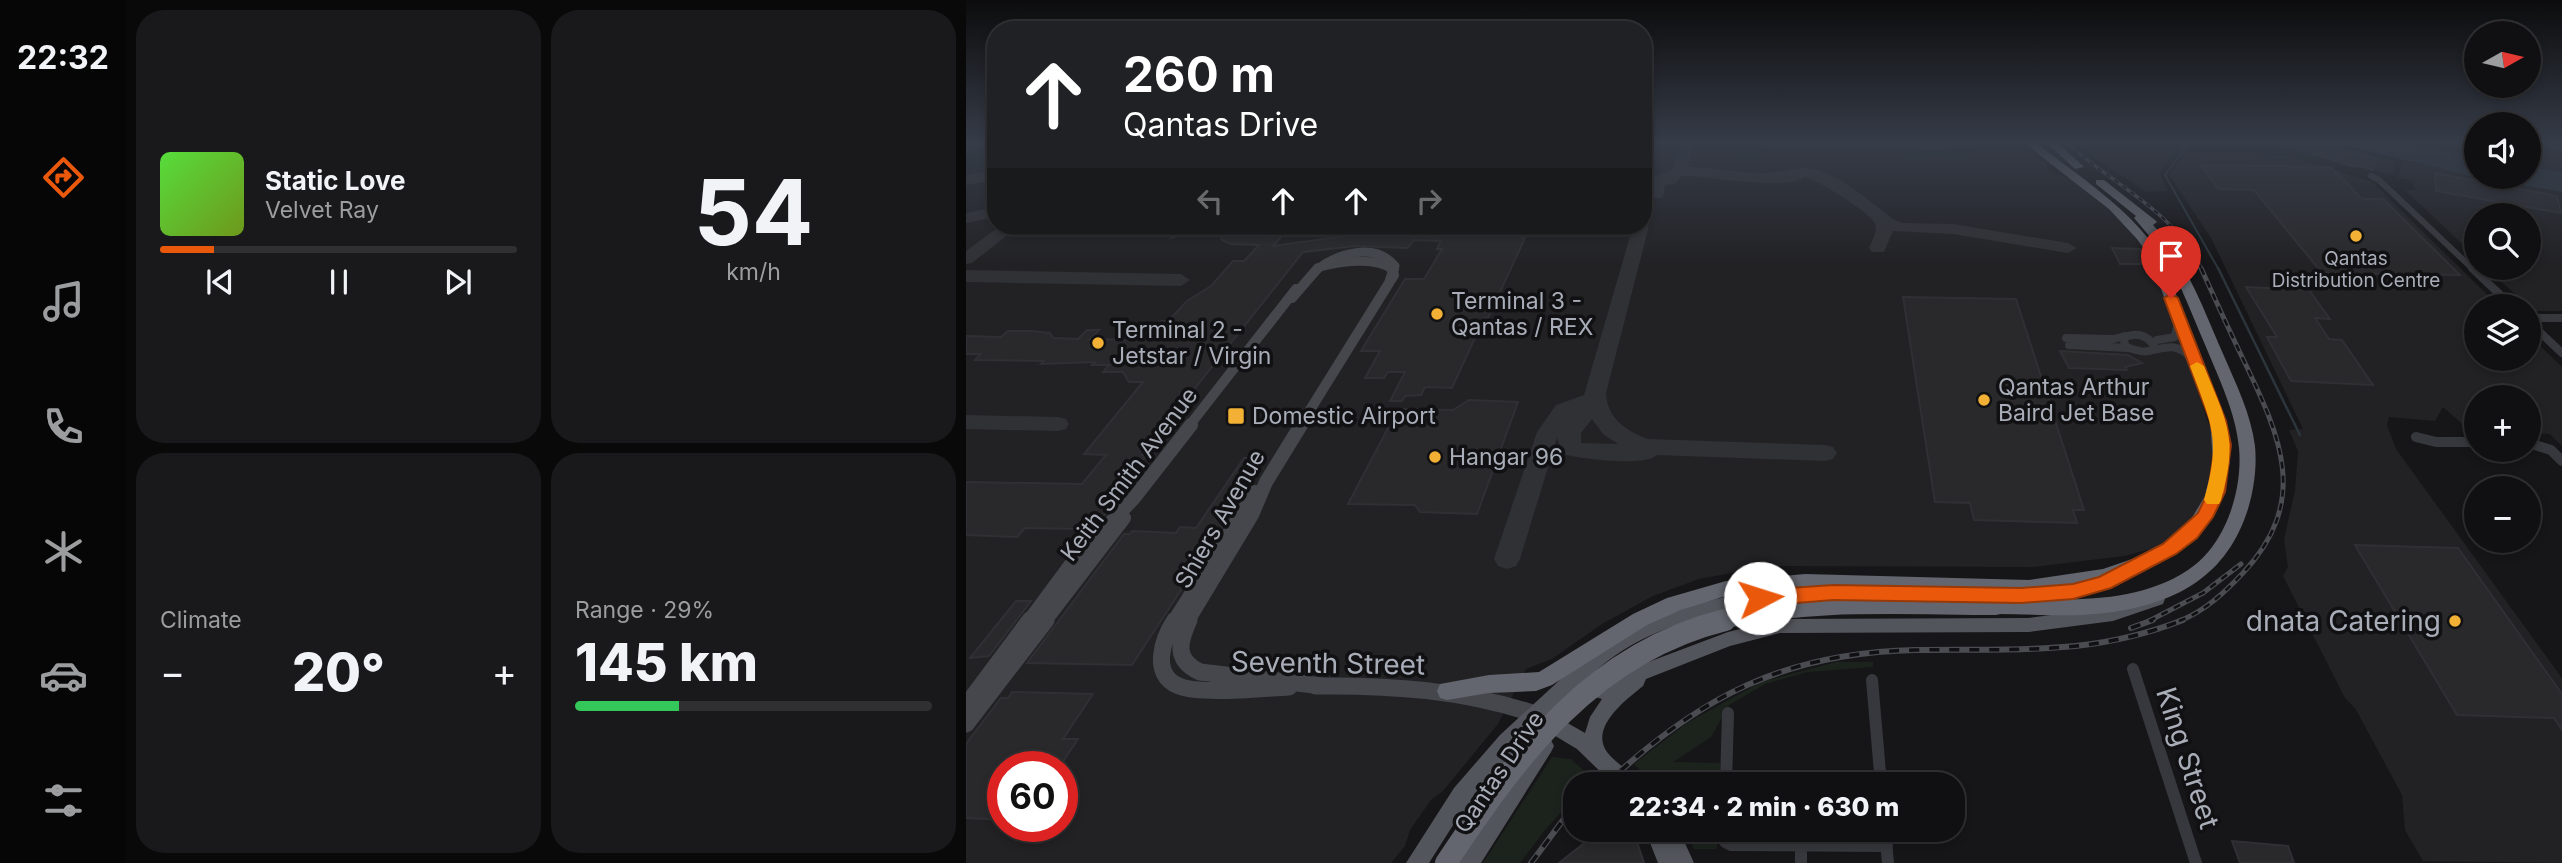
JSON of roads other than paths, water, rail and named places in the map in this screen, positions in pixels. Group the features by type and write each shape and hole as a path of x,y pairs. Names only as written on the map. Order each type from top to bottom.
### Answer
{"highway":[{"path":"1447,691 1545,679 1598,642 1628,625 1675,604 1729,588 1804,580 2029,588 2095,580 2136,567 2169,549 2190,533 2205,517 2217,492 2223,445 2218,421 2154,254 2144,237 2122,213 2084,183"},
{"name":"Qantas Drive","path":"2094,183 2136,214 2161,240 2176,266 2225,376 2247,450 2246,482 2235,520 2222,547 2196,576"},
{"path":"2101,183 2148,218 2168,243 2176,266"},
{"path":"1446,863 1515,764 1548,725 1593,682 1635,654 1671,635 1720,619 1795,608 2111,605 2133,601 2196,576"}],"main road":[{"name":"Qantas Drive","path":"1417,863 1474,778 1541,709 1596,660 1634,635 1696,611 1771,597 1833,592 2021,596 2073,592 2104,583 2136,567"},
{"name":"Qantas Drive","path":"1469,863 1537,757 1560,727 1607,687 1728,639 1780,626 2008,626 2082,619 2139,607 2174,591 2196,576"},
{"path":"1600,758 1593,736 1600,717 1617,696 1646,673"},
{"path":"1541,709 1614,772"},
{"path":"1429,844 1511,751 1533,734 1560,727"},
{"path":"1660,842 1669,863"},
{"path":"1673,842 1683,863"}],"street":[{"path":"2382,183 2499,294"},
{"name":"Shiers Avenue","path":"1166,634 1395,269 1390,259 1374,253 1356,253 1335,259"},
{"name":"Keith Smith Avenue","path":"966,724 1307,279 1318,268 1335,259"},
{"name":"Keith Smith Avenue","path":"966,706 1072,563 1135,498 1306,276 1332,264 1383,264 1393,270 1392,283"},
{"name":"Shiers Avenue","path":"1323,686 1200,672 1189,667 1182,658 1181,639 1192,613 1252,516 1269,477 1392,283"},
{"path":"2151,343 2175,337 2179,331 2178,317"},
{"path":"2541,319 2562,318"},
{"path":"2541,332 2562,354"},
{"path":"2151,343 2147,352 2071,342 2114,339 2135,334 2151,343 2181,348 2197,368"},
{"path":"2125,336 2124,344 2130,349"},
{"path":"2416,438 2437,442 2464,442"},
{"path":"2541,447 2550,450 2562,461"},
{"name":"Seventh Street","path":"1166,634 1160,652 1161,660 1168,678 1178,686 1208,689 1323,686 1447,691 1541,709"},
{"name":"King Street","path":"2133,669 2196,863"},
{"path":"1872,680 1880,772"},
{"path":"1726,772 1728,713"},
{"path":"1731,842 1735,846 1887,846"},
{"path":"1886,842 1888,863"},
{"path":"1801,846 1801,863"}],"waterway":[{"path":"2170,183 2219,270"},
{"path":"2219,270 2300,435"}],"railway":[{"path":"2119,183 2176,231 2202,269"},
{"path":"2179,621 2205,607 2243,573 2264,546 2277,520 2283,495 2278,443 2269,416 2202,269"},
{"path":"2149,621 2203,593 2241,564"},
{"path":"2131,628 2153,620"},
{"path":"1620,772 1676,726 1711,704 1747,685 1825,660 1868,653 1915,650 2083,645 2148,632 2183,620"},
{"path":"1531,863 1563,820"}],"place":[{"name":"Qantas Distribution Centre","path":"2356,236"},
{"name":"Terminal 3 - Qantas / REX","path":"1437,314"},
{"name":"Terminal 2 - Jetstar / Virgin","path":"1098,343"},
{"name":"Qantas Arthur Baird Jet Base","path":"1984,400"},
{"name":"Domestic Airport","path":"1236,416"},
{"name":"Hangar 96","path":"1435,457"},
{"name":"dnata Catering","path":"2455,621"}]}
